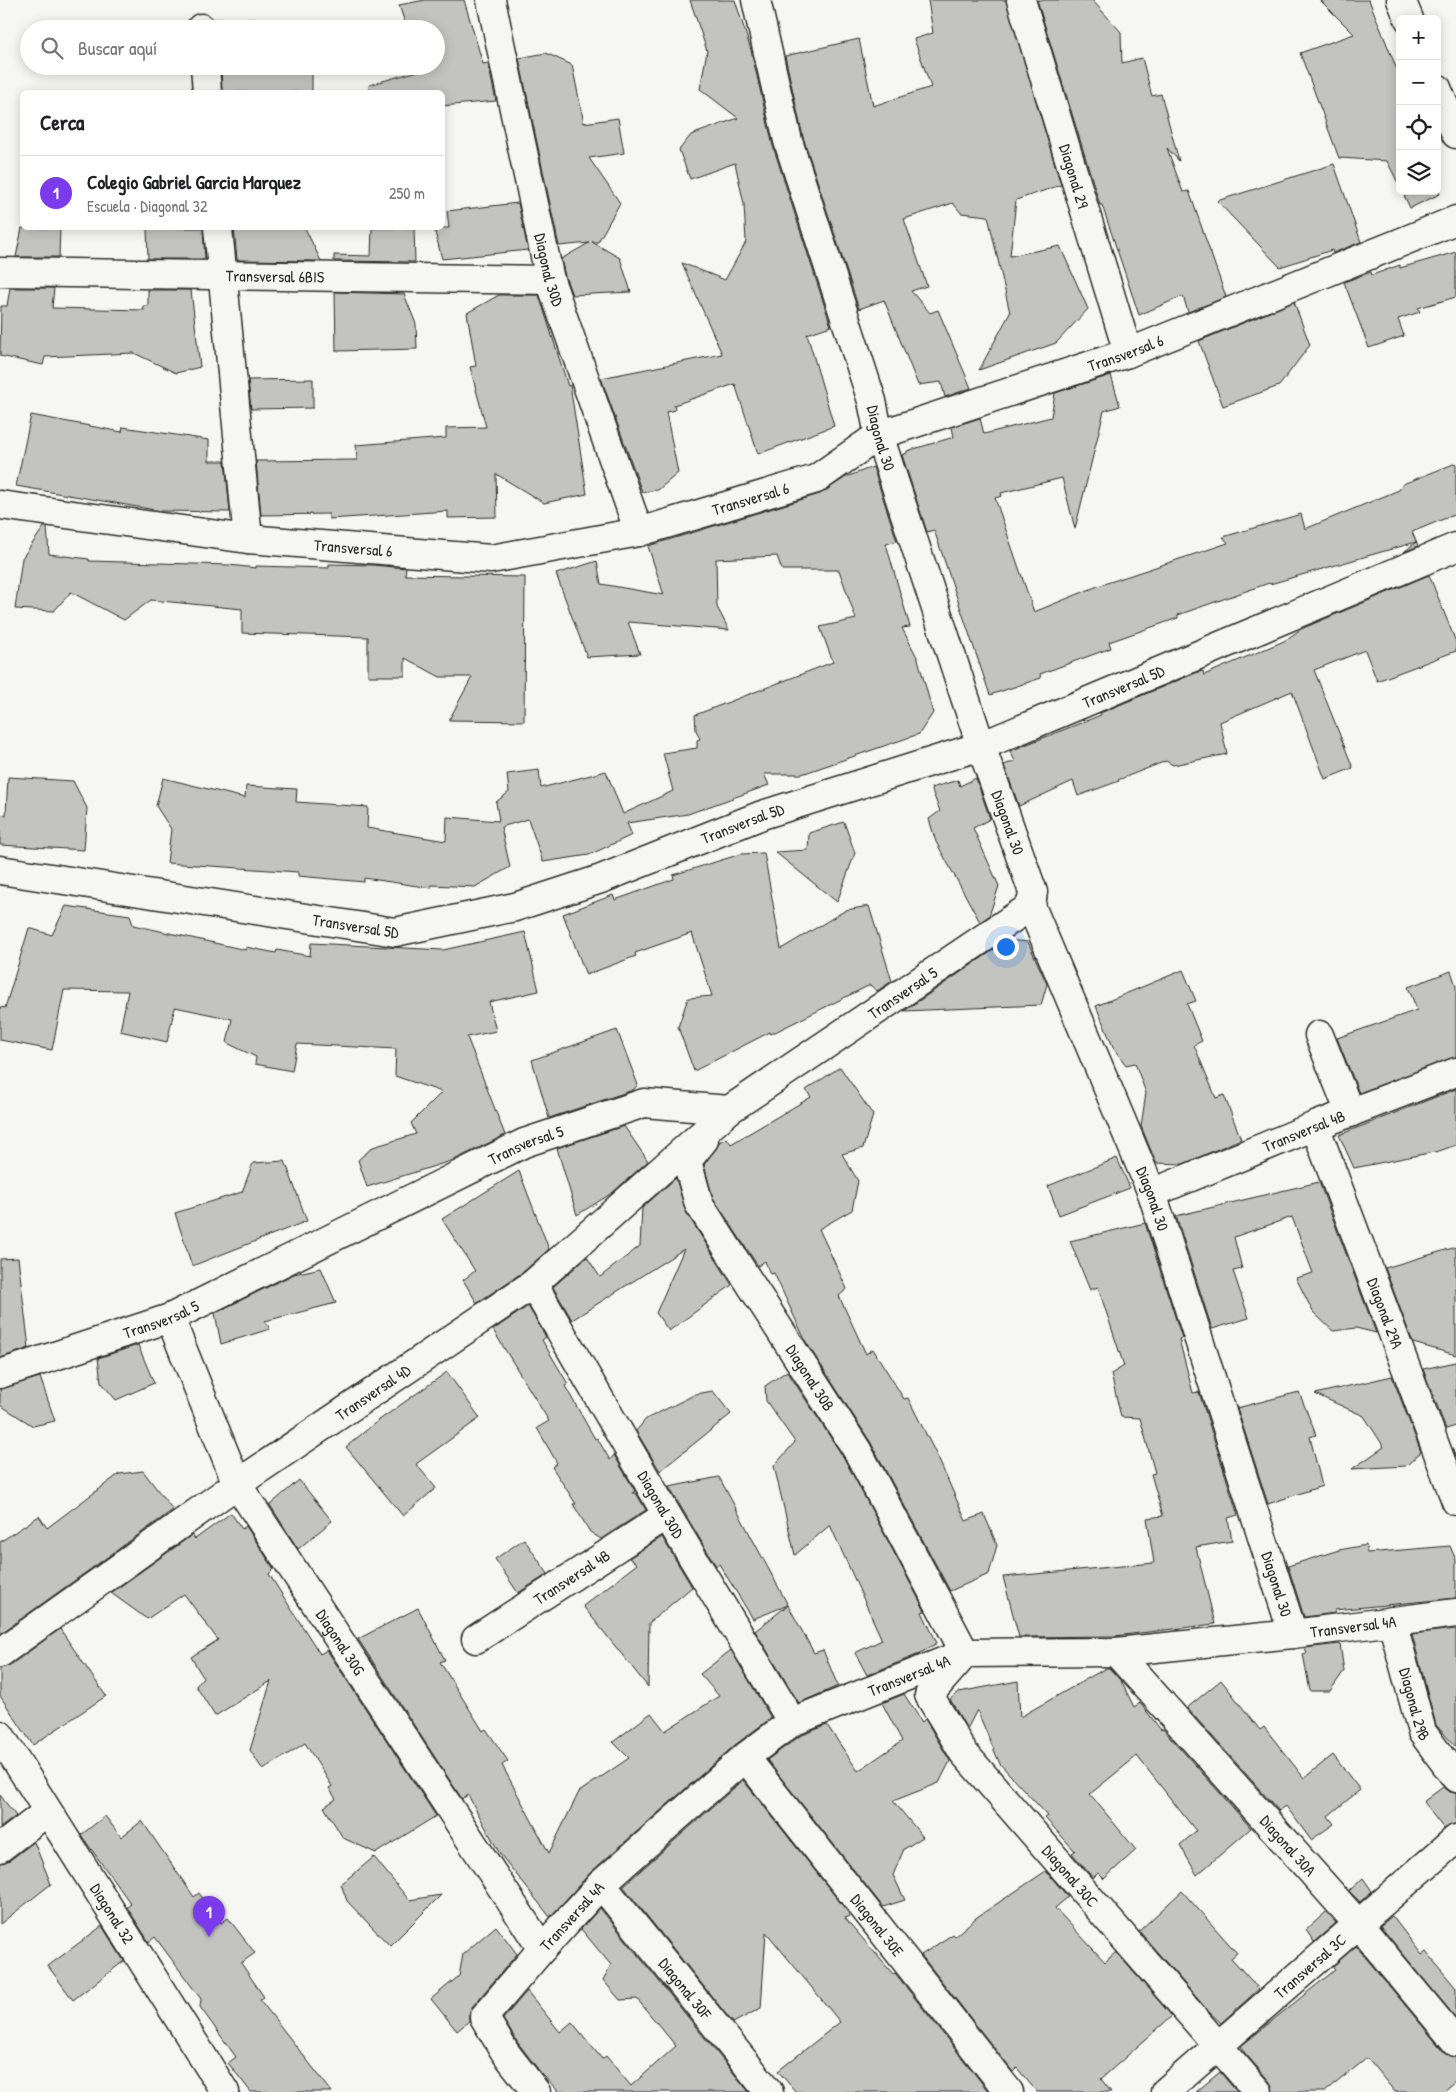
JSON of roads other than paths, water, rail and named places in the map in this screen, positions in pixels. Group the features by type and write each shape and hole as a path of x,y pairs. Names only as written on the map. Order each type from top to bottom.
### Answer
{"street":[{"name":"Diagonal 30D","path":"492,0 550,280 639,532"},
{"name":"Diagonal 30","path":"756,0 788,141 872,401 879,435 981,746 1034,892 1032,906 1152,1193 1294,1634"},
{"name":"Diagonal 29","path":"1021,0 1128,353"},
{"path":"1401,0 1407,15"},
{"path":"206,75 207,90"},
{"path":"1441,98 1456,134"},
{"name":"Transversal 6","path":"0,505 248,539 491,559 639,532 816,480 879,435 1128,353 1456,220"},
{"path":"218,230 248,539"},
{"name":"Transversal 6BIS","path":"0,272 550,280"},
{"name":"Transversal 5D","path":"0,870 395,932 516,906 600,879 762,815 981,746 1456,547"},
{"name":"Transversal 5","path":"0,1374 170,1318 524,1143 644,1103 729,1110 1032,906"},
{"path":"1319,1035 1350,1113"},
{"name":"Transversal 4B","path":"1152,1193 1315,1126 1456,1072"},
{"name":"Transversal 4D","path":"0,1653 237,1484 533,1284 729,1110"},
{"name":"Diagonal 30B","path":"729,1110 687,1161 699,1204 858,1450 965,1653"},
{"name":"Diagonal 29A","path":"1315,1126 1456,1501"},
{"name":"Diagonal 30D","path":"533,1284 667,1515 792,1722"},
{"name":"Diagonal 30G","path":"170,1318 237,1484 542,1949"},
{"name":"Transversal 4B","path":"476,1639 667,1515"},
{"name":"Transversal 4A","path":"536,2092 505,2052 484,2017 601,1884 745,1757 792,1722 965,1653 1116,1652 1294,1634 1456,1613"},
{"name":"Diagonal 29B","path":"1392,1621 1422,1732 1456,1778"},
{"name":"Diagonal 30A","path":"1116,1652 1359,1925 1456,2042"},
{"name":"Diagonal 30C","path":"965,1653 929,1694 962,1752 1258,2092"},
{"name":"Diagonal 32","path":"0,1735 226,2092"},
{"name":"Diagonal 30E","path":"745,1757 1009,2092"},
{"path":"0,1848 47,1812"},
{"name":"Transversal 3C","path":"1165,2092 1456,1839"},
{"name":"Diagonal 30F","path":"601,1884 769,2092"}],"place":[{"name":"Colegio Gabriel Garcia Marquez","path":"209,1937"}]}
